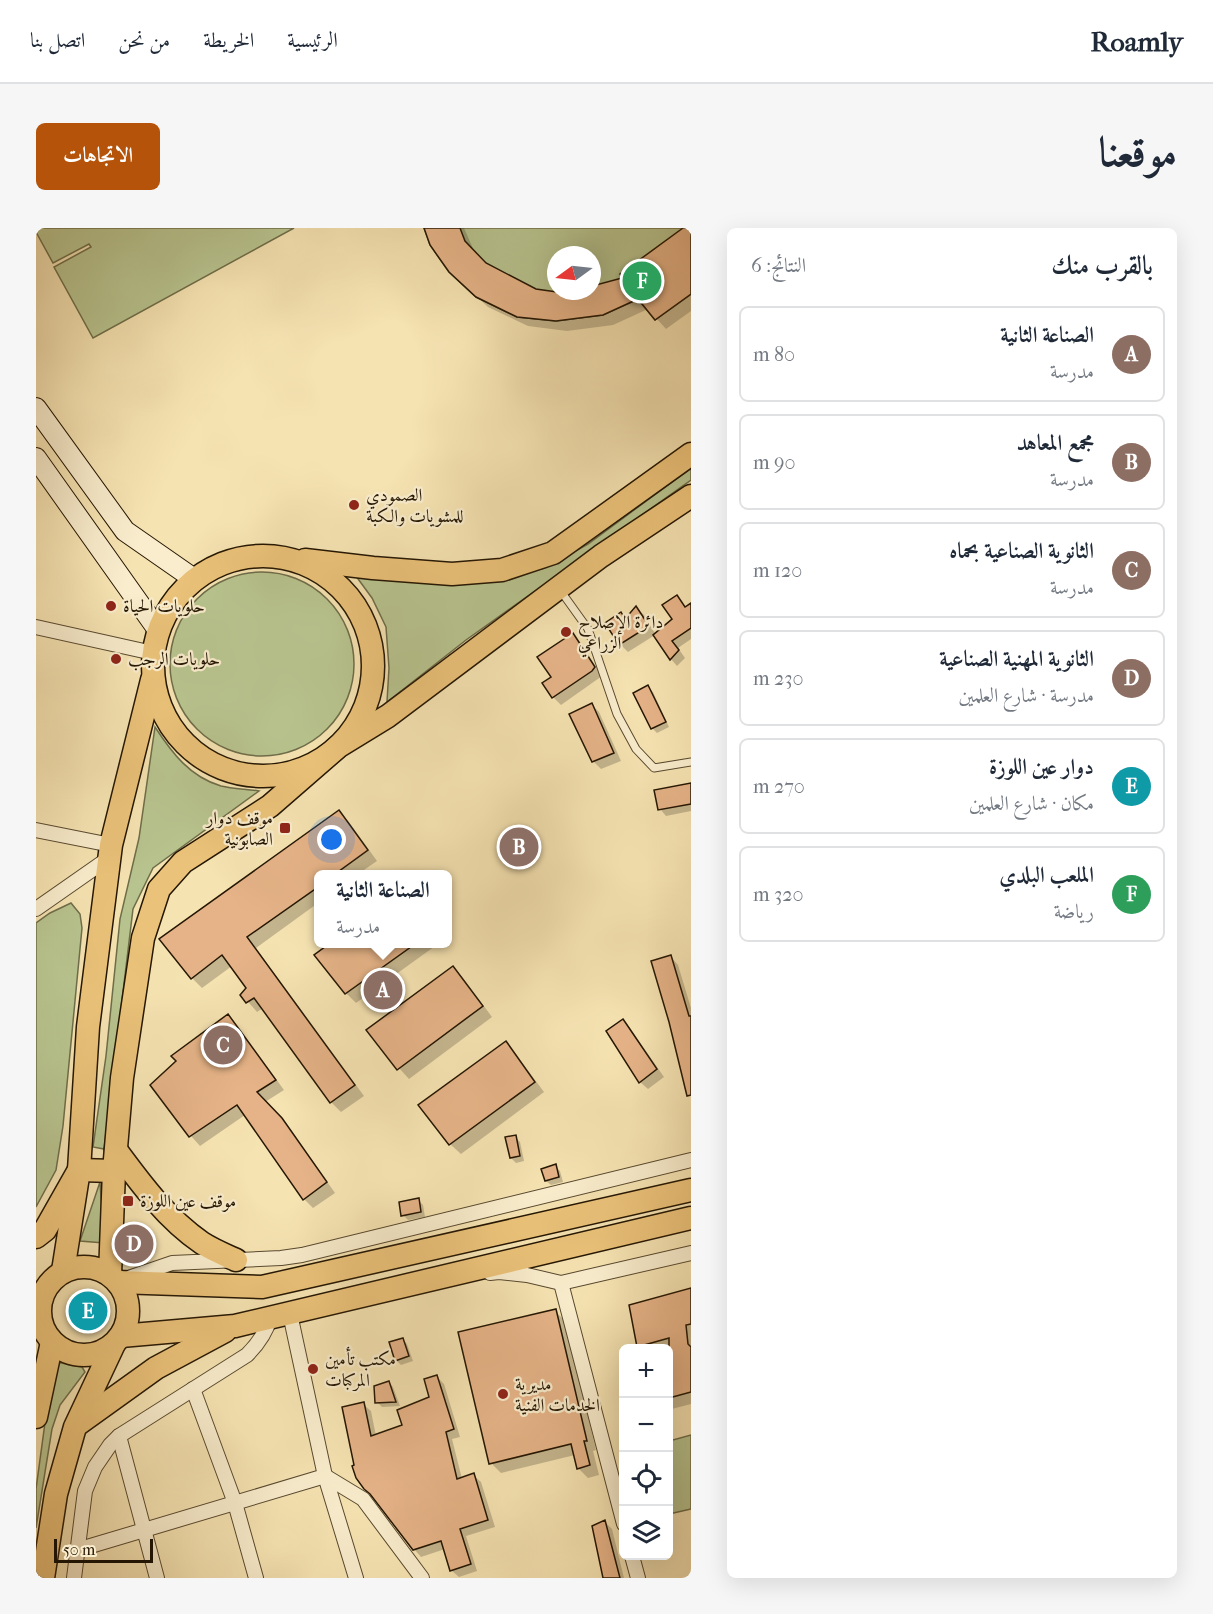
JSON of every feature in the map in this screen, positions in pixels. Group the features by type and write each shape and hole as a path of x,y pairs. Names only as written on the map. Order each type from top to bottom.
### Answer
{"main road":[{"path":"36,408 125,531 194,579"},
{"path":"691,454 553,554 501,570 452,574 373,568 261,555 237,558 214,566 194,579 179,594 158,630 153,653 153,676 158,703 171,728 189,749 212,764 237,774 265,777 292,773 317,763 339,746 388,716 601,556 691,496"},
{"path":"36,458 158,630"},
{"path":"114,1278 115,1161 122,1078 143,939 159,889 183,862 270,806 339,746 354,729 364,710 370,690 373,668 371,646 365,625 355,606 342,589 325,575 306,564 285,558"},
{"path":"37,1407 44,1333 40,1306 79,1170 88,1027 110,851 153,676"},
{"path":"36,1237 45,1230 79,1170 115,1161"},
{"path":"115,1161 175,1222 204,1244 236,1260"},
{"path":"114,1278 262,1287 691,1191"},
{"path":"44,1333 63,1350 90,1355 102,1351 117,1340 235,1326 691,1218"},
{"path":"43,1578 56,1494 75,1427 127,1323 128,1308 125,1294 114,1278 99,1269 87,1266 75,1267 49,1279"},
{"path":"75,1427 156,1368 235,1326"}],"street":[{"path":"36,627 153,653"},
{"path":"36,830 110,851"},
{"path":"36,909 110,851"},
{"path":"114,1278 172,1263 281,1258 302,1254 691,1160"},
{"path":"423,1281 499,1272 527,1275 561,1283 691,1253"},
{"path":"561,1283 619,1506"},
{"path":"75,1578 85,1491 102,1455 119,1436 240,1360 254,1349 280,1316"},
{"path":"280,1316 356,1578"},
{"path":"193,1389 235,1503 256,1578"},
{"path":"119,1436 157,1578"},
{"path":"77,1550 325,1476 363,1499 422,1578"},
{"path":"633,1560 638,1578"}],"lane":[{"path":"558,588 588,629 617,714 636,749 654,768 691,762"}],"green space":[{"path":"36,228 294,228 93,338 54,267 91,247 89,244 53,263"},
{"path":"424,228 691,228 691,294 655,320 638,299 603,315 556,321 517,317 476,297 449,272 430,245"},
{"path":"691,468 691,480 466,640 387,702 389,668 386,627 372,598 353,572 511,576 545,568 588,544"},
{"path":"262,572 297,579 327,599 347,629 354,664 347,699 327,729 297,749 262,756 227,749 197,729 177,699 170,664 177,629 197,599 227,579"},
{"path":"155,727 175,755 200,777 221,786 259,791 153,868 133,909 104,1149 93,1147 106,1056 120,919 139,838"},
{"path":"71,903 80,914 82,928 63,1126 56,1170 36,1207 36,923"},
{"path":"100,1182 104,1243 80,1241"},
{"path":"56,1362 82,1367 85,1372 60,1405 52,1429 36,1528 36,1489 53,1364"},
{"path":"691,1435 691,1509 673,1513 673,1452 673,1440"}],"building":[{"path":"424,228 460,228 465,241 486,263 536,289 547,291 547,300 601,300 601,284 622,278 620,274 683,228 691,228 691,294 655,320 638,299 603,315 556,321 517,317 476,297 449,272 430,245"},
{"path":"677,595 685,607 691,603 691,628 672,641 679,650 670,660 653,635 672,619 662,605"},
{"path":"636,606 649,626 619,645 605,623 621,612 625,619"},
{"path":"573,633 595,667 552,698 542,683 551,677 537,657"},
{"path":"648,685 666,722 651,729 633,693"},
{"path":"592,703 614,753 592,762 569,714"},
{"path":"691,783 691,804 658,810 654,790"},
{"path":"339,810 368,850 340,870 314,870 314,890 247,937 355,1085 330,1103 254,998 246,1003 240,995 246,988 222,955 191,979 159,939"},
{"path":"324,948 409,948 345,994 314,955"},
{"path":"671,955 689,1016 691,1016 691,1095 687,1096 651,961"},
{"path":"453,966 483,1006 397,1070 366,1030"},
{"path":"228,1014 276,1080 257,1092 282,1118 327,1182 303,1200 237,1105 189,1137 150,1085 176,1061 171,1056"},
{"path":"623,1019 657,1069 639,1083 606,1031"},
{"path":"506,1041 535,1082 449,1145 418,1105"},
{"path":"516,1135 520,1156 510,1158 505,1137"},
{"path":"556,1164 559,1177 545,1181 541,1169"},
{"path":"419,1198 421,1212 401,1216 399,1202"},
{"path":"691,1288 691,1324 686,1325 688,1344 691,1347 691,1392 673,1397 673,1344 669,1344 669,1338 648,1344 636,1344 629,1305"},
{"path":"556,1309 587,1441 584,1441 590,1465 577,1469 571,1444 489,1464 458,1332"},
{"path":"403,1338 409,1356 395,1361 389,1342"},
{"path":"437,1375 454,1429 446,1432 457,1479 474,1473 488,1520 460,1529 471,1564 450,1571 441,1541 413,1550 356,1478 342,1407 364,1402 371,1436 402,1425 397,1410 429,1397 424,1379"},
{"path":"389,1381 396,1402 375,1403 374,1386"},
{"path":"605,1520 620,1578 603,1578 592,1526"}],"place":[{"name":"الملعب البلدي","path":"642,281"},
{"name":"الصمودي للمشويات والكبة","path":"354,505"},
{"name":"حلويات الحياة","path":"111,606"},
{"name":"دائرة الإصلاح الزراعي","path":"566,632"},
{"name":"حلويات الرجب","path":"116,659"},
{"name":"موقف دوار الصابونية","path":"285,828"},
{"name":"مجمع المعاهد","path":"519,847"},
{"name":"الصناعة الثانية","path":"383,990"},
{"name":"الثانوية الصناعية بحماه","path":"223,1045"},
{"name":"موقف عين اللوزة","path":"128,1201"},
{"name":"الثانوية المهنية الصناعية","path":"134,1244"},
{"name":"دوار عين اللوزة","path":"88,1311"},
{"name":"مكتب تأمين المركبات","path":"313,1369"},
{"name":"مديرية الخدمات الفنية","path":"503,1394"}]}
